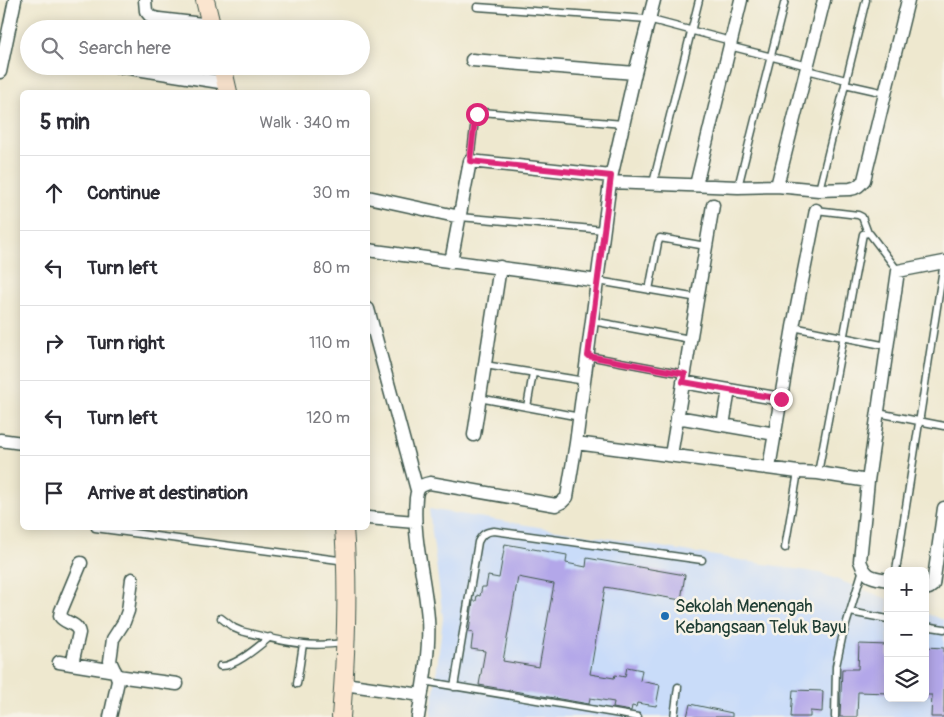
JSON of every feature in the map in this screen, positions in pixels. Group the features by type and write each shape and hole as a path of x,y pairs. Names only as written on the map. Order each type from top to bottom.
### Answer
{"main road":[{"path":"205,0 210,20"},
{"path":"341,717 344,684 347,561 344,530"}],"street":[{"path":"0,72 14,0"},
{"path":"145,0 146,11 151,17 165,20"},
{"path":"417,490 422,484 430,483 556,504 562,502 567,497 580,417 610,179 654,0"},
{"path":"696,185 741,0"},
{"path":"777,186 824,0"},
{"path":"451,262 470,161 652,183 738,187 777,186 819,190 854,188 864,180 908,0"},
{"path":"472,60 635,73"},
{"path":"182,75 225,81"},
{"path":"370,197 460,217"},
{"path":"671,455 713,205"},
{"path":"769,468 793,327 816,210"},
{"path":"370,250 598,281"},
{"path":"884,579 873,578 867,574 860,561 868,481 898,271 944,262"},
{"path":"474,435 500,267"},
{"path":"370,316 417,490 415,522 428,619 428,634 418,717"},
{"path":"684,378 729,390 781,399"},
{"path":"723,425 729,390"},
{"path":"677,417 775,434"},
{"path":"0,440 20,443"},
{"path":"576,442 868,481"},
{"path":"929,587 933,584 944,508"},
{"path":"370,518 415,522"},
{"path":"81,563 60,616 63,620 74,624 78,629 65,663 178,684"},
{"path":"110,717 118,681 110,661 113,640 124,622 128,611 132,579"},
{"path":"344,684 421,695"}],"lane":[{"path":"652,183 699,0"},
{"path":"738,187 785,0"},
{"path":"819,190 866,0"},
{"path":"476,8 648,19 691,30 846,82 885,93"},
{"path":"470,161 475,119 477,114 482,112 623,124"},
{"path":"816,210 862,217 868,233 898,271"},
{"path":"460,217 604,230"},
{"path":"818,473 862,238 863,234 868,233"},
{"path":"649,290 660,238 706,246"},
{"path":"897,567 944,262"},
{"path":"598,281 698,298"},
{"path":"592,321 690,339"},
{"path":"793,327 887,346"},
{"path":"588,356 684,378"},
{"path":"484,365 585,380"},
{"path":"527,407 532,373"},
{"path":"479,398 580,417"},
{"path":"878,413 944,426"},
{"path":"785,548 798,472"},
{"path":"110,530 347,561"},
{"path":"454,687 478,542 481,536 487,532 494,531 702,560"},
{"path":"835,717 836,666 842,638 863,569"},
{"path":"850,612 884,618"},
{"path":"221,618 241,631 303,644 345,643"},
{"path":"929,627 944,629"},
{"path":"220,666 225,667 240,660 270,637"},
{"path":"297,684 303,644"},
{"path":"423,681 638,717"},
{"path":"674,717 678,687"}],"shaded area":[{"name":"Sekolah Menengah Kebangsaan Teluk Bayu","path":"429,509 820,573 884,597 884,702 929,702 929,614 944,620 944,717 431,717 443,618"}],"building":[{"path":"505,544 567,555 566,563 586,567 587,558 685,575 681,600 605,587 590,674 614,678 615,675 625,677 627,667 642,670 640,681 660,685 656,706 637,703 636,707 632,706 631,711 613,708 614,702 590,698 589,704 479,685 485,651 471,649 473,633 469,632 473,601 476,601 477,595 480,596 482,587 486,587 488,576 499,578","holes":["518,577 554,584 539,667 503,661"]},
{"path":"859,644 884,645 884,693 858,692 857,717 840,717 842,669 858,669"},
{"path":"929,647 944,648 944,717 931,717 932,695 929,695"},
{"path":"793,690 823,691 822,712 810,711 810,717 791,717"},
{"path":"690,704 732,713 732,717 687,717"}],"place":[{"name":"Sekolah Menengah Kebangsaan Teluk Bayu","path":"665,616"}],"route":[{"path":"477,114 470,161 611,176 588,356 685,374 683,382 781,399"}]}
